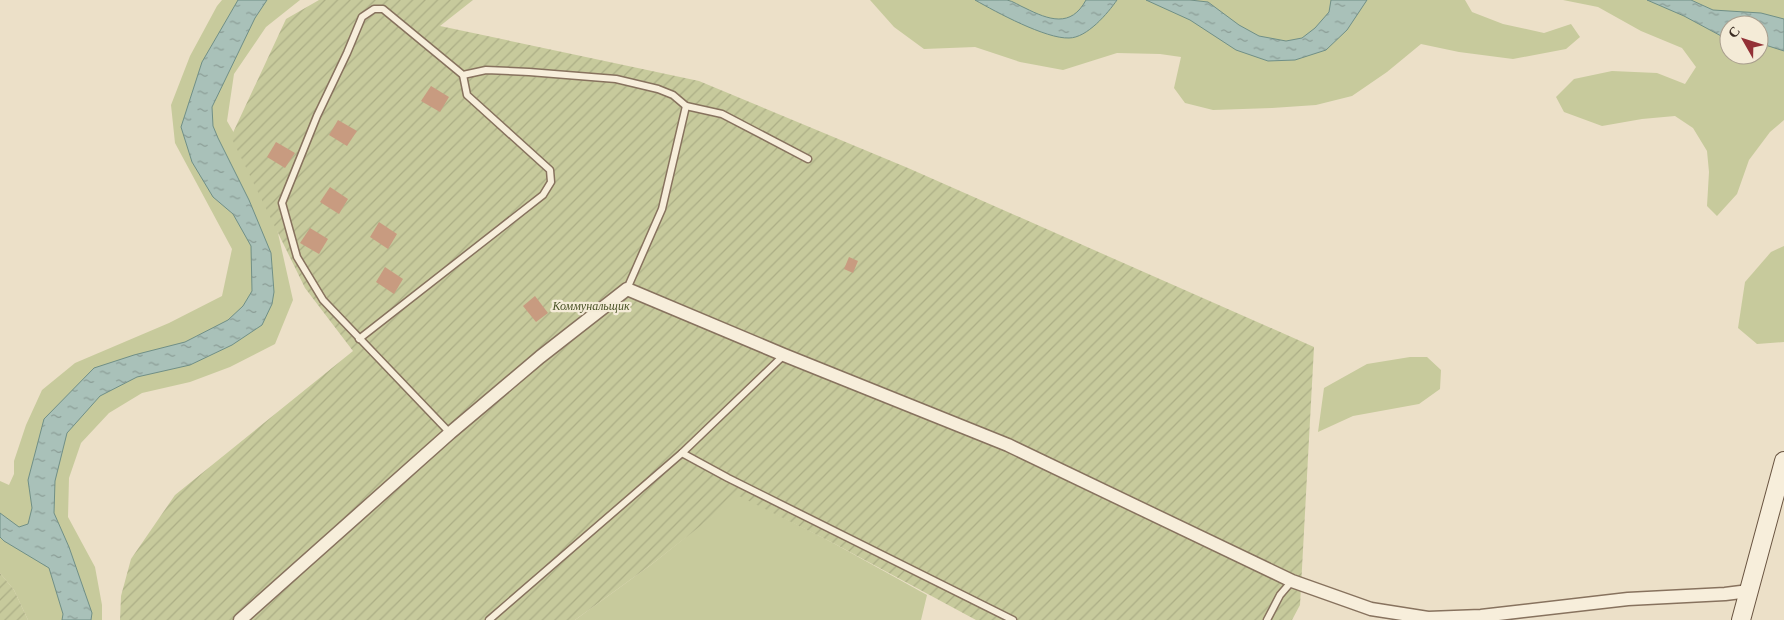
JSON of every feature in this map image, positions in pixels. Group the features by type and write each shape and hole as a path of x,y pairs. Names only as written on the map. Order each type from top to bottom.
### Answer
{"street":[{"path":"240,620 450,433 540,357 627,289 784,355 1008,445 1292,581 1372,609 1428,618 1481,616 1628,599 1749,591"},
{"path":"1741,620 1784,462"}],"lane":[{"path":"359,339 543,194 551,182 550,170 467,95 463,75 384,9 374,9 362,17 299,159 282,203 297,257 323,300 359,339 450,433"},
{"path":"463,75 486,70 616,79 666,91 686,106 722,114 808,159"},
{"path":"627,289 662,209 686,106"},
{"path":"489,620 682,453 784,355"},
{"path":"682,453 728,478 1013,620"},
{"path":"1267,620 1280,595 1292,581"}],"green space":[{"path":"222,0 300,0 266,27 234,74 227,121 269,193 293,300 275,344 230,367 190,382 142,393 109,413 81,443 69,478 68,517 95,567 102,605 102,620 28,620 14,590 0,573 0,481 9,485 14,474 14,461 26,425 42,390 75,363 169,323 222,296 232,249 175,143 171,105 190,56"},
{"name":"Коммунальщик","path":"319,0 473,0 440,26 699,81 908,168 1314,347 1300,605 1292,620 976,620 835,544 739,496 652,564 575,620 120,620 121,596 131,559 175,495 353,351 305,288 231,137 286,19"},
{"path":"870,0 1465,0 1472,12 1503,24 1544,33 1571,24 1580,37 1566,49 1513,59 1459,52 1421,44 1387,72 1352,96 1316,105 1213,110 1185,103 1174,88 1181,57 1160,54 1117,53 1063,70 1020,62 975,47 924,49 894,27"},
{"path":"1563,0 1784,0 1784,120 1770,132 1749,160 1737,194 1717,216 1707,206 1709,172 1707,151 1693,128 1675,116 1642,119 1602,126 1564,112 1556,97 1574,79 1612,71 1657,73 1685,84 1696,67 1682,48 1641,31 1598,7"},
{"path":"1784,246 1784,342 1757,344 1738,328 1745,282 1771,252"},
{"path":"1410,357 1427,357 1441,370 1440,389 1419,404 1353,416 1318,432 1324,388 1367,364"},
{"path":"739,495 835,544 927,595 921,620 575,620 652,564"},
{"path":"0,573 14,590 28,620 0,620"}],"water":[{"path":"238,0 267,0 255,18 212,107 213,126 249,200 271,253 274,292 272,304 262,325 232,345 190,365 137,377 100,396 67,433 55,481 54,513 69,547 92,613 91,620 62,620 63,614 49,568 0,537 0,513 19,527 28,524 32,508 28,480 44,419 94,368 134,355 185,342 228,320 243,306 252,291 251,246 233,214 213,197 192,162 181,127 202,62"},
{"path":"975,0 1012,1 1043,16 1059,19 1074,15 1086,0 1117,0 1103,18 1090,29 1076,37 1069,38 1035,30"},
{"path":"1146,0 1208,2 1239,25 1259,36 1286,41 1302,38 1315,28 1329,12 1331,0 1367,0 1347,30 1326,50 1295,60 1268,61 1236,50 1190,20"},
{"path":"1647,0 1691,0 1713,10 1769,15 1719,15 1719,35 1684,16"},
{"path":"1769,15 1784,19 1784,51 1769,46"}],"building":[{"path":"431,86 449,97 440,112 421,101"},
{"path":"338,120 357,131 347,146 329,135"},
{"path":"276,142 295,153 285,168 267,157"},
{"path":"330,187 348,199 339,214 320,202"},
{"path":"379,222 397,234 388,249 370,237"},
{"path":"310,228 328,239 319,254 300,243"},
{"path":"849,257 858,261 853,273 844,269"},
{"path":"385,267 403,279 394,294 376,282"},
{"path":"535,296 548,313 536,322 523,306"}]}
